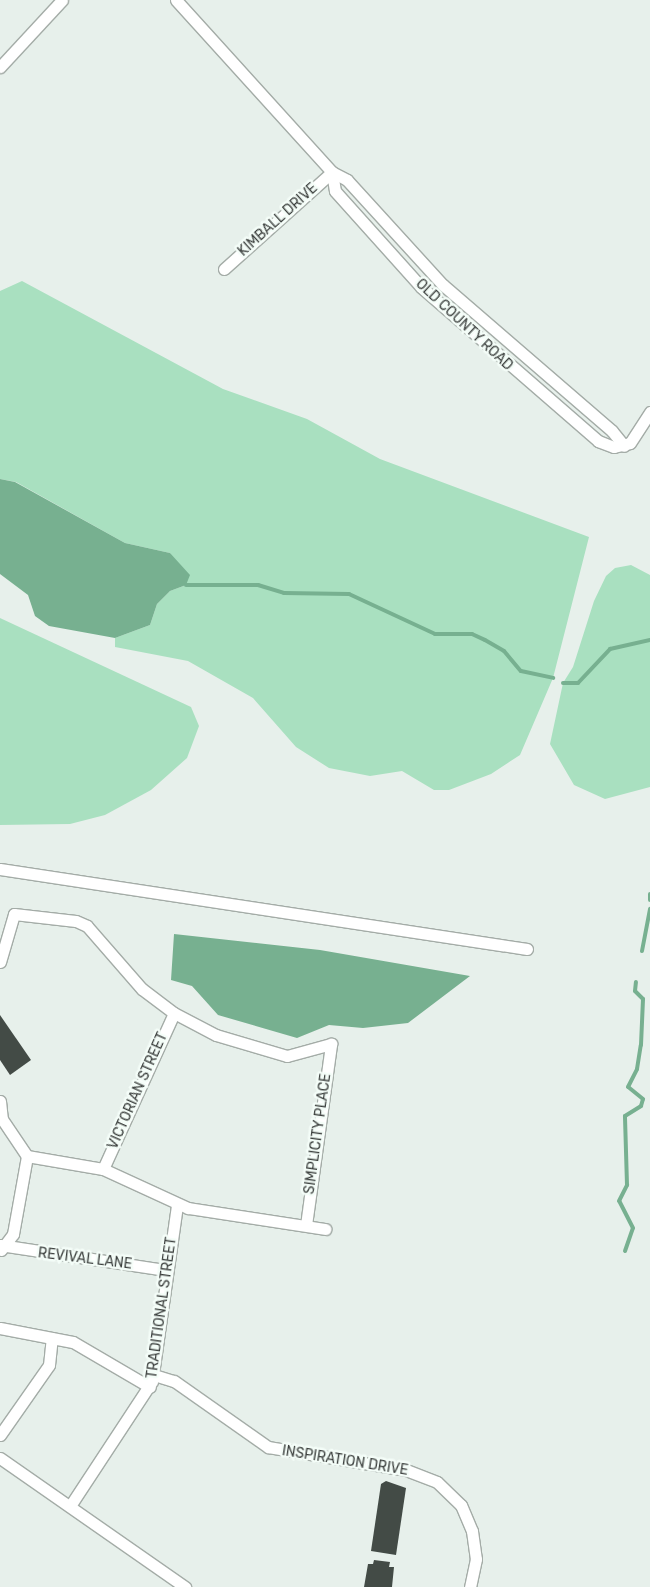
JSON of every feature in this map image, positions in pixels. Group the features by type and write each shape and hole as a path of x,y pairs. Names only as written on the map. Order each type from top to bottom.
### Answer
{"street":[{"path":"0,67 62,0"},
{"name":"OLD COUNTY ROAD","path":"176,0 332,172 347,180 476,318 612,431 624,446"},
{"name":"OLD COUNTY ROAD","path":"332,172 336,191 449,315 598,442 624,446"},
{"name":"KIMBALL DRIVE","path":"224,269 332,172"},
{"path":"624,446 650,412"},
{"path":"0,869 527,949"},
{"path":"0,962 14,914 80,922 127,974 174,1013"},
{"name":"SIMPLICITY PLACE","path":"174,1013 229,1041 277,1054 296,1057 331,1044 306,1225"},
{"name":"VICTORIAN STREET","path":"103,1169 174,1013"},
{"path":"0,1101 1,1119 27,1156 103,1169 177,1205 325,1229"},
{"path":"2,1248 13,1234 27,1156"},
{"name":"TRADITIONAL STREET","path":"70,1506 150,1387 154,1374 166,1270 177,1205"},
{"name":"REVIVAL LANE","path":"2,1248 166,1270"},
{"path":"0,1328 82,1346 114,1369 150,1387"},
{"path":"0,1435 48,1365 52,1338"},
{"name":"INSPIRATION DRIVE","path":"154,1374 174,1381 268,1447 406,1470 437,1482 461,1505 472,1531 476,1559 470,1587"},
{"path":"0,1458 185,1587"}],"shaded area":[{"path":"22,281 223,389 307,419 380,459 589,537 553,678 520,755 491,774 449,790 434,790 402,771 370,776 329,768 296,747 253,698 188,661 115,647 115,638 150,625 157,604 170,591 186,585 170,553 125,543 16,482 0,479 0,291"},
{"path":"0,479 15,482 125,543 170,553 190,575 186,585 170,591 157,604 150,625 115,638 49,626 35,616 28,595 0,574"},
{"path":"631,565 650,575 650,787 605,799 574,785 550,744 563,683 573,667 594,601 606,576 615,568"},
{"path":"0,618 191,707 199,726 187,758 151,790 105,815 70,824 0,825"},
{"path":"174,934 320,950 470,976 408,1023 363,1028 329,1025 297,1038 218,1015 192,986 171,980"}],"building":[{"path":"0,1015 31,1060 10,1075 0,1060"},
{"path":"386,1481 406,1488 396,1555 371,1551 381,1484"},
{"path":"374,1560 390,1562 389,1567 394,1567 392,1587 364,1587 368,1564 373,1564"}],"waterway":[{"path":"186,585 258,585 284,593 349,594 435,634 472,634 504,651 521,671 553,678"},
{"path":"563,683 578,683 610,649 650,640"},
{"path":"650,894 650,900"},
{"path":"642,951 650,909"},
{"path":"625,1251 633,1228 619,1201 627,1185 625,1116 641,1106 643,1099 628,1087 637,1069 641,1045 643,999 635,991 636,982"}]}
